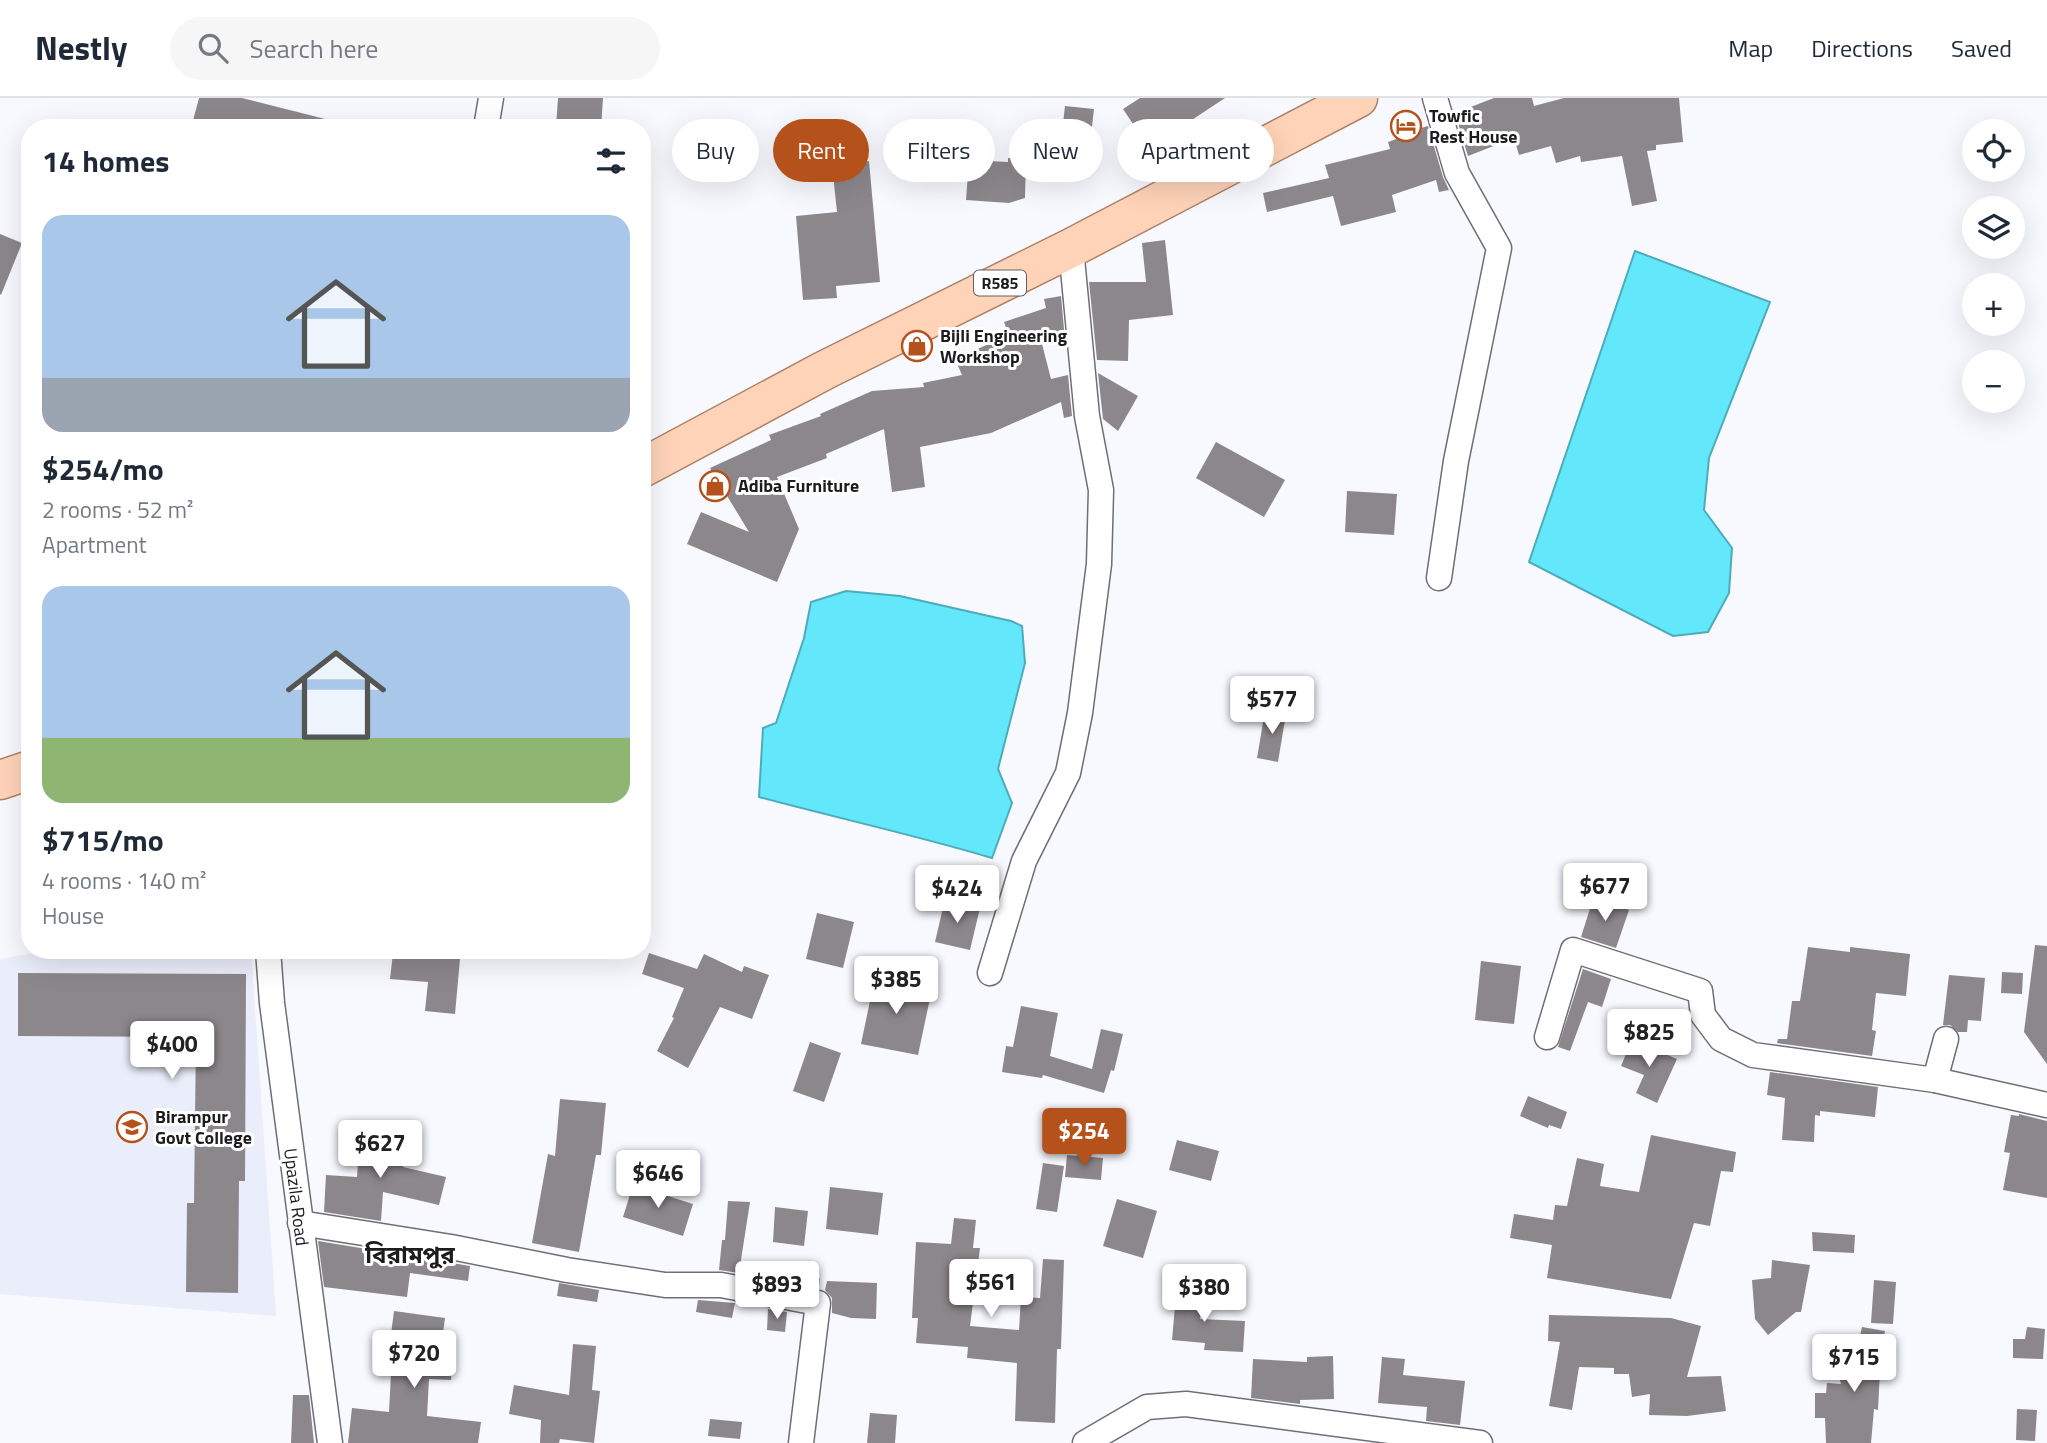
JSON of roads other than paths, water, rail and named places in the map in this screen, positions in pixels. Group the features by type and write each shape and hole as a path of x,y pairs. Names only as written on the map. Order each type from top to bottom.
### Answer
{"main road":[{"name":"R585","path":"651,463 825,370 1071,248 1359,98"},
{"path":"0,780 21,773"}],"street":[{"path":"488,119 491,98"},
{"path":"1435,98 1457,173 1499,248 1456,461 1439,578"},
{"path":"990,973 1024,861 1068,773 1080,713 1099,564 1101,490 1087,416 1071,248"},
{"path":"1547,1037 1573,950 1700,991 1703,1015 1721,1039 1753,1055 1935,1080 2047,1105"},
{"name":"Upazila Road","path":"269,959 272,1003 330,1443"},
{"path":"1935,1080 1946,1040"},
{"path":"300,1223 451,1247 567,1270 665,1284 721,1285 818,1303 801,1443"},
{"path":"1085,1443 1147,1407 1186,1404 1274,1414 1431,1440 1479,1443"}],"water":[{"path":"1635,251 1770,302 1709,458 1704,510 1732,548 1729,593 1708,632 1673,636 1529,562"},
{"path":"846,591 900,596 1011,621 1022,626 1025,663 998,769 1012,803 992,858 759,797 763,728 776,723 804,638 811,602"}],"place":[{"name":"Towfic Rest House","path":"1406,126"},
{"name":"Bijli Engineering Workshop","path":"917,346"},
{"name":"Adiba Furniture","path":"715,486"},
{"name":"Birampur Govt College","path":"132,1127"}],"district":[{"name":"বিরামপুর","path":"410,1255"}]}
